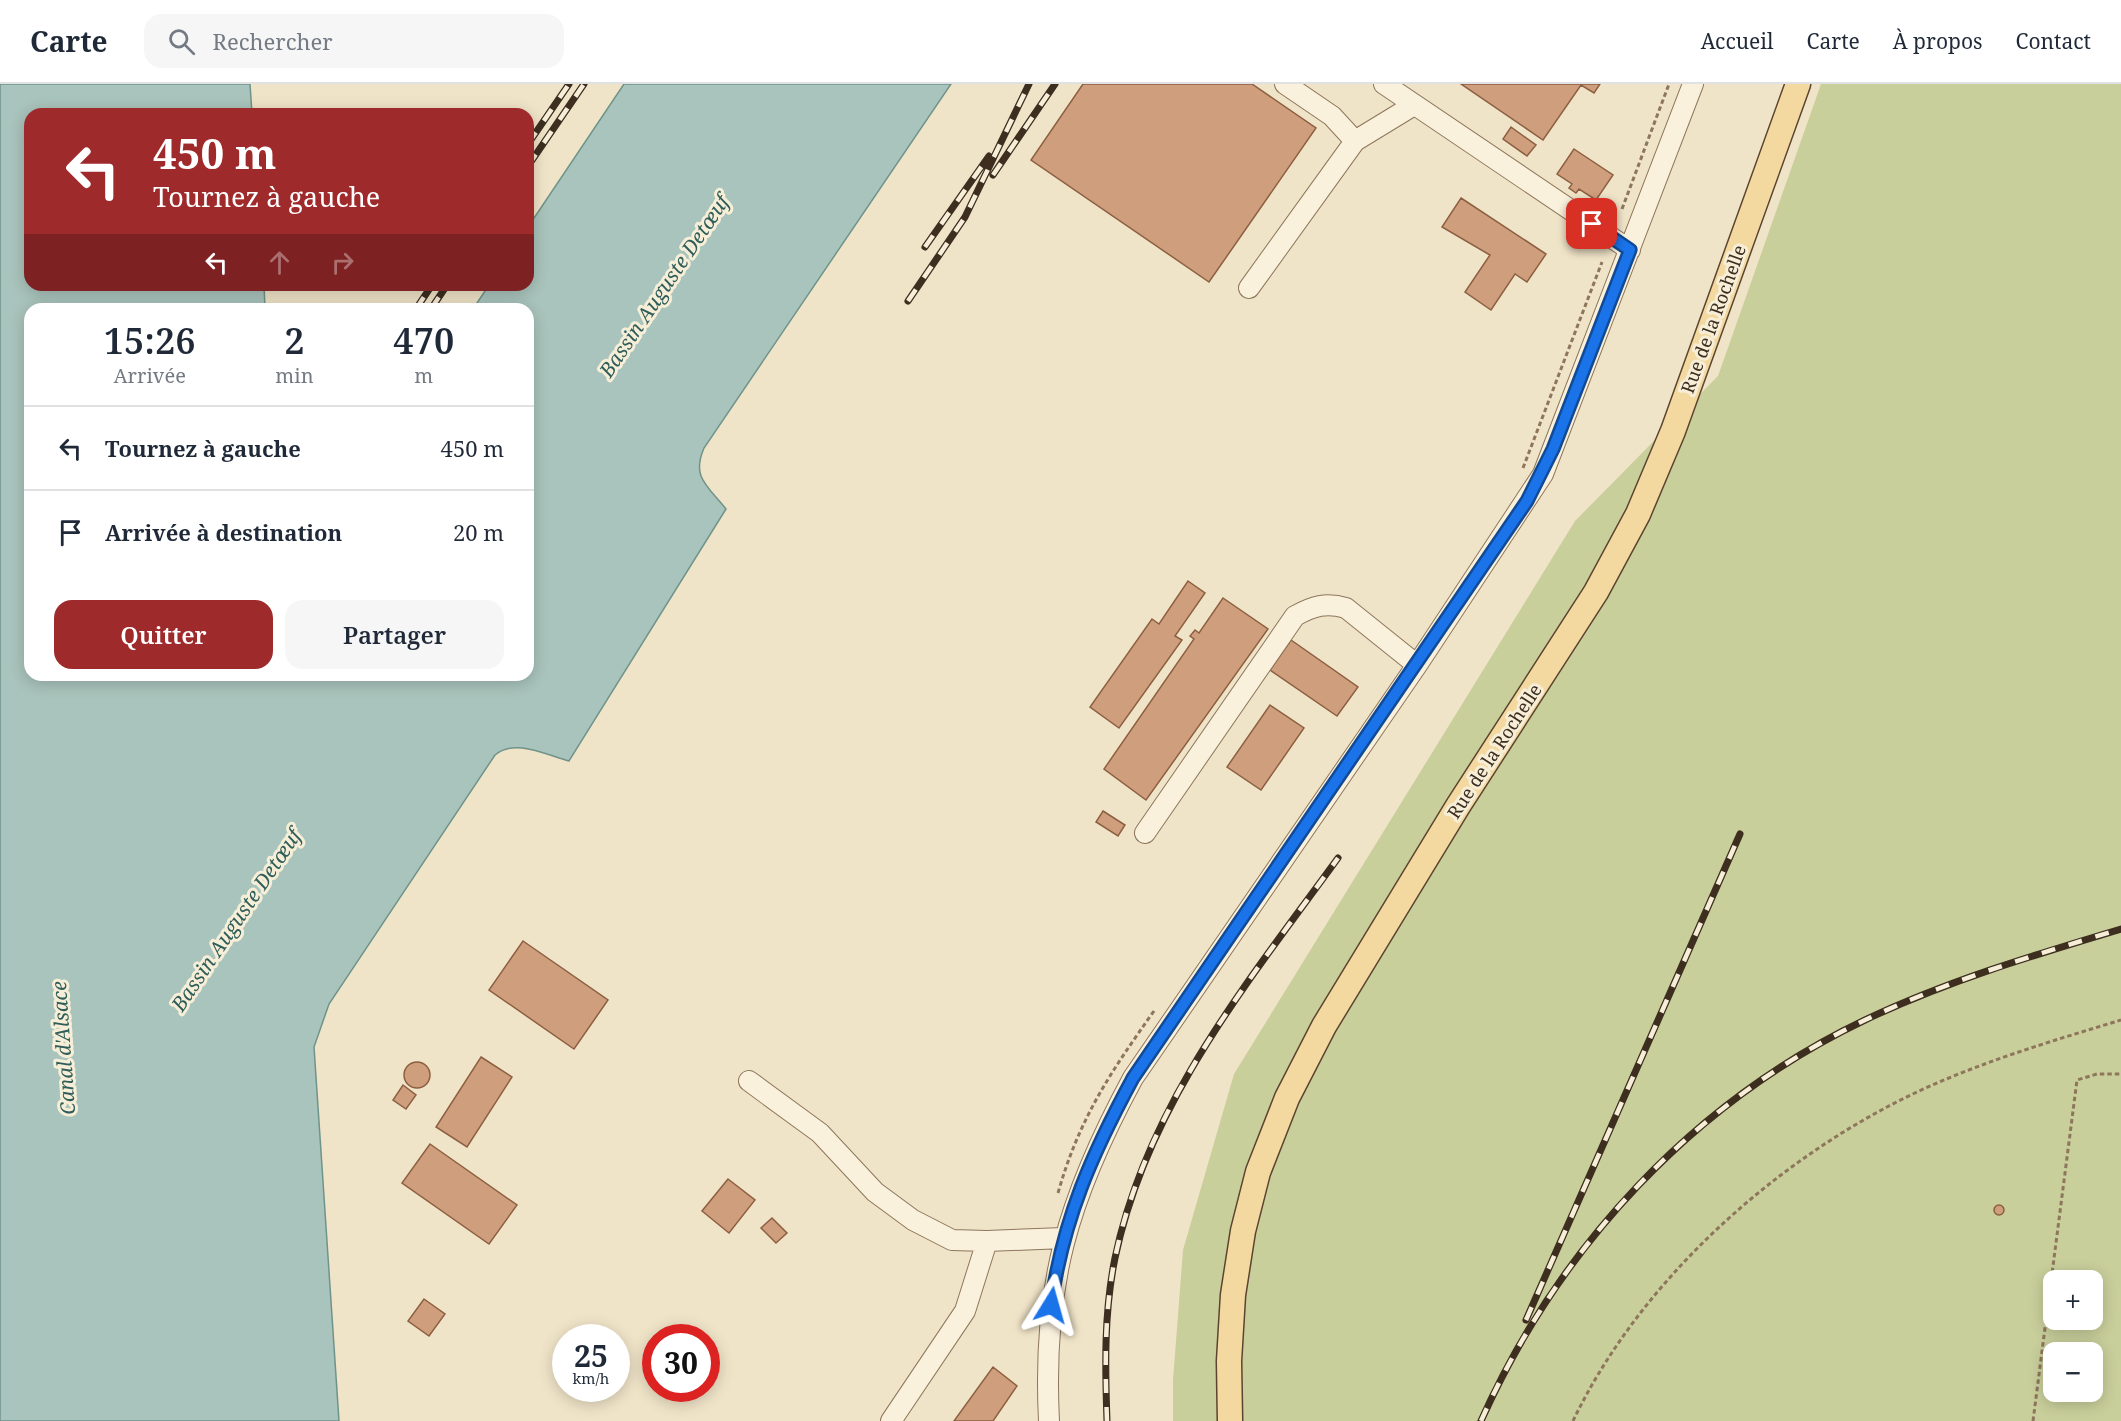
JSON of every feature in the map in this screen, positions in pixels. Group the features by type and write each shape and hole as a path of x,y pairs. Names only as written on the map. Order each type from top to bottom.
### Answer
{"main road":[{"name":"Rue de la Rochelle","path":"1230,1421 1229,1361 1232,1306 1243,1231 1258,1172 1287,1098 1324,1026 1458,806 1596,592 1638,514 1673,431 1798,84"}],"street":[{"path":"1285,84 1332,116 1355,141"},
{"path":"1384,84 1630,250"},
{"path":"1048,1421 1048,1322 1056,1272 1074,1202 1100,1139 1133,1078 1417,665 1543,474 1693,84"},
{"path":"1249,288 1355,141 1414,105"},
{"path":"1145,833 1294,616 1318,605 1333,604 1346,608 1417,665"},
{"path":"749,1081 820,1133 875,1192 913,1220 952,1240 1064,1238"},
{"path":"891,1421 965,1311 987,1241"}],"path":[{"path":"1622,209 1669,84"},
{"path":"1521,471 1602,262"},
{"path":"1573,1421 1583,1401 1640,1313 1733,1214 1781,1175 1824,1144 1887,1107 1948,1078 2049,1042 2121,1020"},
{"path":"2033,1421 2077,1080 2097,1074 2121,1074"}],"green space":[{"path":"1821,84 2121,84 2121,1421 1173,1421 1173,1380 1183,1250 1234,1074 1575,521 1718,376"}],"water":[{"path":"0,84 250,84 252,108 24,108 24,291 264,291 265,303 24,303 24,681 534,681 534,303 477,303 485,291 534,291 534,218 624,84 951,84 704,448 699,467 703,481 726,509 569,761 521,748 503,750 495,755 329,1004 314,1047 339,1421 0,1421"}],"building":[{"path":"1083,84 1252,84 1316,128 1209,282 1031,160"},
{"path":"1461,84 1600,84 1594,93 1581,85 1543,140"},
{"path":"1511,127 1536,145 1527,156 1503,139"},
{"path":"1574,149 1613,175 1596,200 1579,189 1576,193 1569,188 1572,184 1557,174"},
{"path":"1461,198 1546,254 1527,282 1515,274 1491,310 1465,292 1490,255 1442,227"},
{"path":"1188,581 1205,593 1175,636 1182,640 1119,728 1090,707 1152,619 1159,624"},
{"path":"1223,598 1268,629 1146,800 1104,769 1194,639 1190,636 1195,630 1199,633"},
{"path":"1291,640 1358,687 1337,716 1270,670"},
{"path":"1270,705 1304,728 1261,790 1227,767"},
{"path":"1103,811 1125,825 1118,836 1096,822"},
{"path":"523,941 608,1000 574,1049 489,990"},
{"path":"481,1057 512,1077 467,1147 436,1127"},
{"path":"417,1062 426,1066 430,1075 426,1084 417,1088 408,1084 404,1075 408,1066"},
{"path":"403,1085 416,1095 406,1109 393,1100"},
{"path":"430,1144 517,1205 489,1244 402,1183"},
{"path":"728,1179 755,1200 729,1233 702,1211"},
{"path":"1999,1205 2004,1210 1999,1215 1994,1210"},
{"path":"772,1218 787,1233 776,1243 761,1228"},
{"path":"424,1299 445,1314 429,1336 408,1321"},
{"path":"993,1367 1017,1386 993,1421 954,1421"}],"railway":[{"path":"534,135 569,84"},
{"path":"534,157 584,84"},
{"path":"908,301 965,217 1029,84"},
{"path":"993,175 1055,84"},
{"path":"925,247 989,156"},
{"path":"420,303 428,291"},
{"path":"435,303 443,291"},
{"path":"1526,1320 1740,834"},
{"path":"1107,1421 1106,1339 1111,1278 1130,1202 1151,1148 1176,1096 1236,998 1338,858"},
{"path":"1481,1421 1513,1357 1549,1297 1591,1240 1637,1186 1688,1137 1743,1093 1802,1054 1896,1006 1991,970 2121,929"}],"route":[{"path":"1051,1305 1056,1272 1074,1202 1100,1139 1133,1078 1430,646 1543,474 1630,250 1592,224"}],"water label":[{"name":"Bassin Auguste Detœuf","path":"664,286"},
{"name":"Bassin Auguste Detœuf","path":"236,920"},
{"name":"Canal d'Alsace","path":"63,1048"}]}
